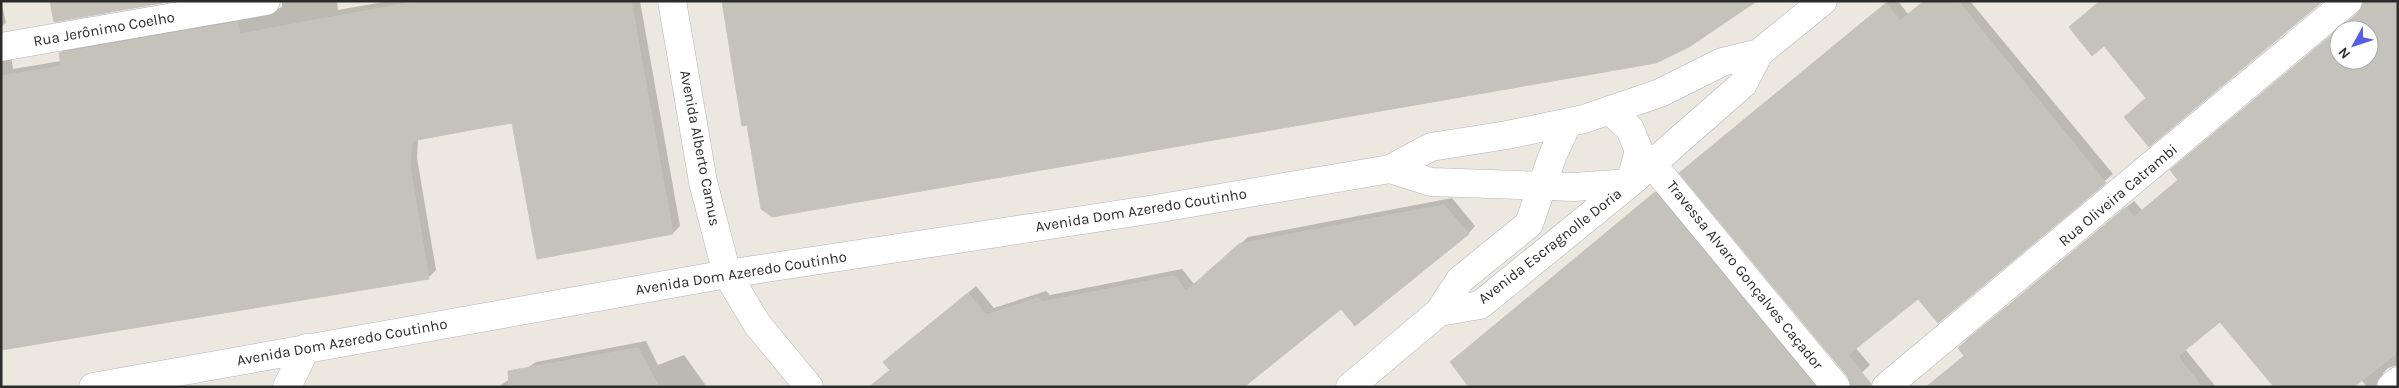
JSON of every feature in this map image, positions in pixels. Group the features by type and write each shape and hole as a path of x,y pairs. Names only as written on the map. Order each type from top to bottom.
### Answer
{"street":[{"name":"Rua Jerônimo Coelho","path":"1,47 266,1"},
{"name":"Avenida Alberto Camus","path":"672,1 703,182 727,274 757,324 809,387"},
{"name":"Avenida Escragnolle Doria","path":"1440,312 1480,305 1630,183 1743,84 1759,53 1823,1"},
{"name":"Rua Oliveira Catrambi","path":"1886,387 2348,1"},
{"name":"Avenida Escragnolle Doria","path":"1350,387 1440,312 1460,280 1529,224 1552,157 1568,122 1660,93 1722,62 1759,53"},
{"name":"Avenida Escragnolle Doria","path":"1610,110 1630,129 1639,151 1630,183"},
{"name":"Avenida Dom Azeredo Coutinho","path":"93,387 727,274 1155,209 1390,169 1432,147 1507,135 1568,122"},
{"name":"Travessa Alvaro Gonçalves Caçador","path":"1652,164 1836,387"},
{"name":"Avenida Dom Azeredo Coutinho","path":"1390,169 1431,182 1542,186"},
{"name":"Avenida Escragnolle Doria","path":"1542,186 1630,183"},
{"path":"287,387 306,348"},
{"path":"2391,387 2398,381"}],"building":[{"path":"50,1 173,1 54,22"},
{"path":"419,1 631,1 673,234 537,259 512,123 476,129 412,141 410,166 429,279 1,350 1,76 61,66 59,53 238,22 240,34"},
{"path":"722,1 1757,1 1689,47 1656,63 772,217 761,209 747,125 742,126"},
{"path":"1924,1 1958,1 2106,183 1938,323 1918,299 1848,355 1871,384 1871,387 1851,387 1848,377 1679,173 1886,3 1900,21"},
{"path":"2100,1 2323,1 2149,147 2124,117 2146,98 2104,46 2092,56 2069,27"},
{"path":"2363,1 2398,1 2398,352 2354,387 2274,387 2220,322 2178,356 2202,387 1926,387 1964,356 1958,348 2126,207 2134,217 2178,180 2170,170 2329,37 2329,70 2379,70 2379,20 2350,20 2358,13"},
{"path":"1655,192 1816,387 1469,387 1450,362"},
{"path":"1444,205 1469,234 1355,326 1341,309 1244,387 869,387 890,370 883,362 968,293 986,315 1038,298 1042,302 1174,276 1186,291 1239,244"},
{"path":"638,348 659,387 509,387 508,371"}]}
